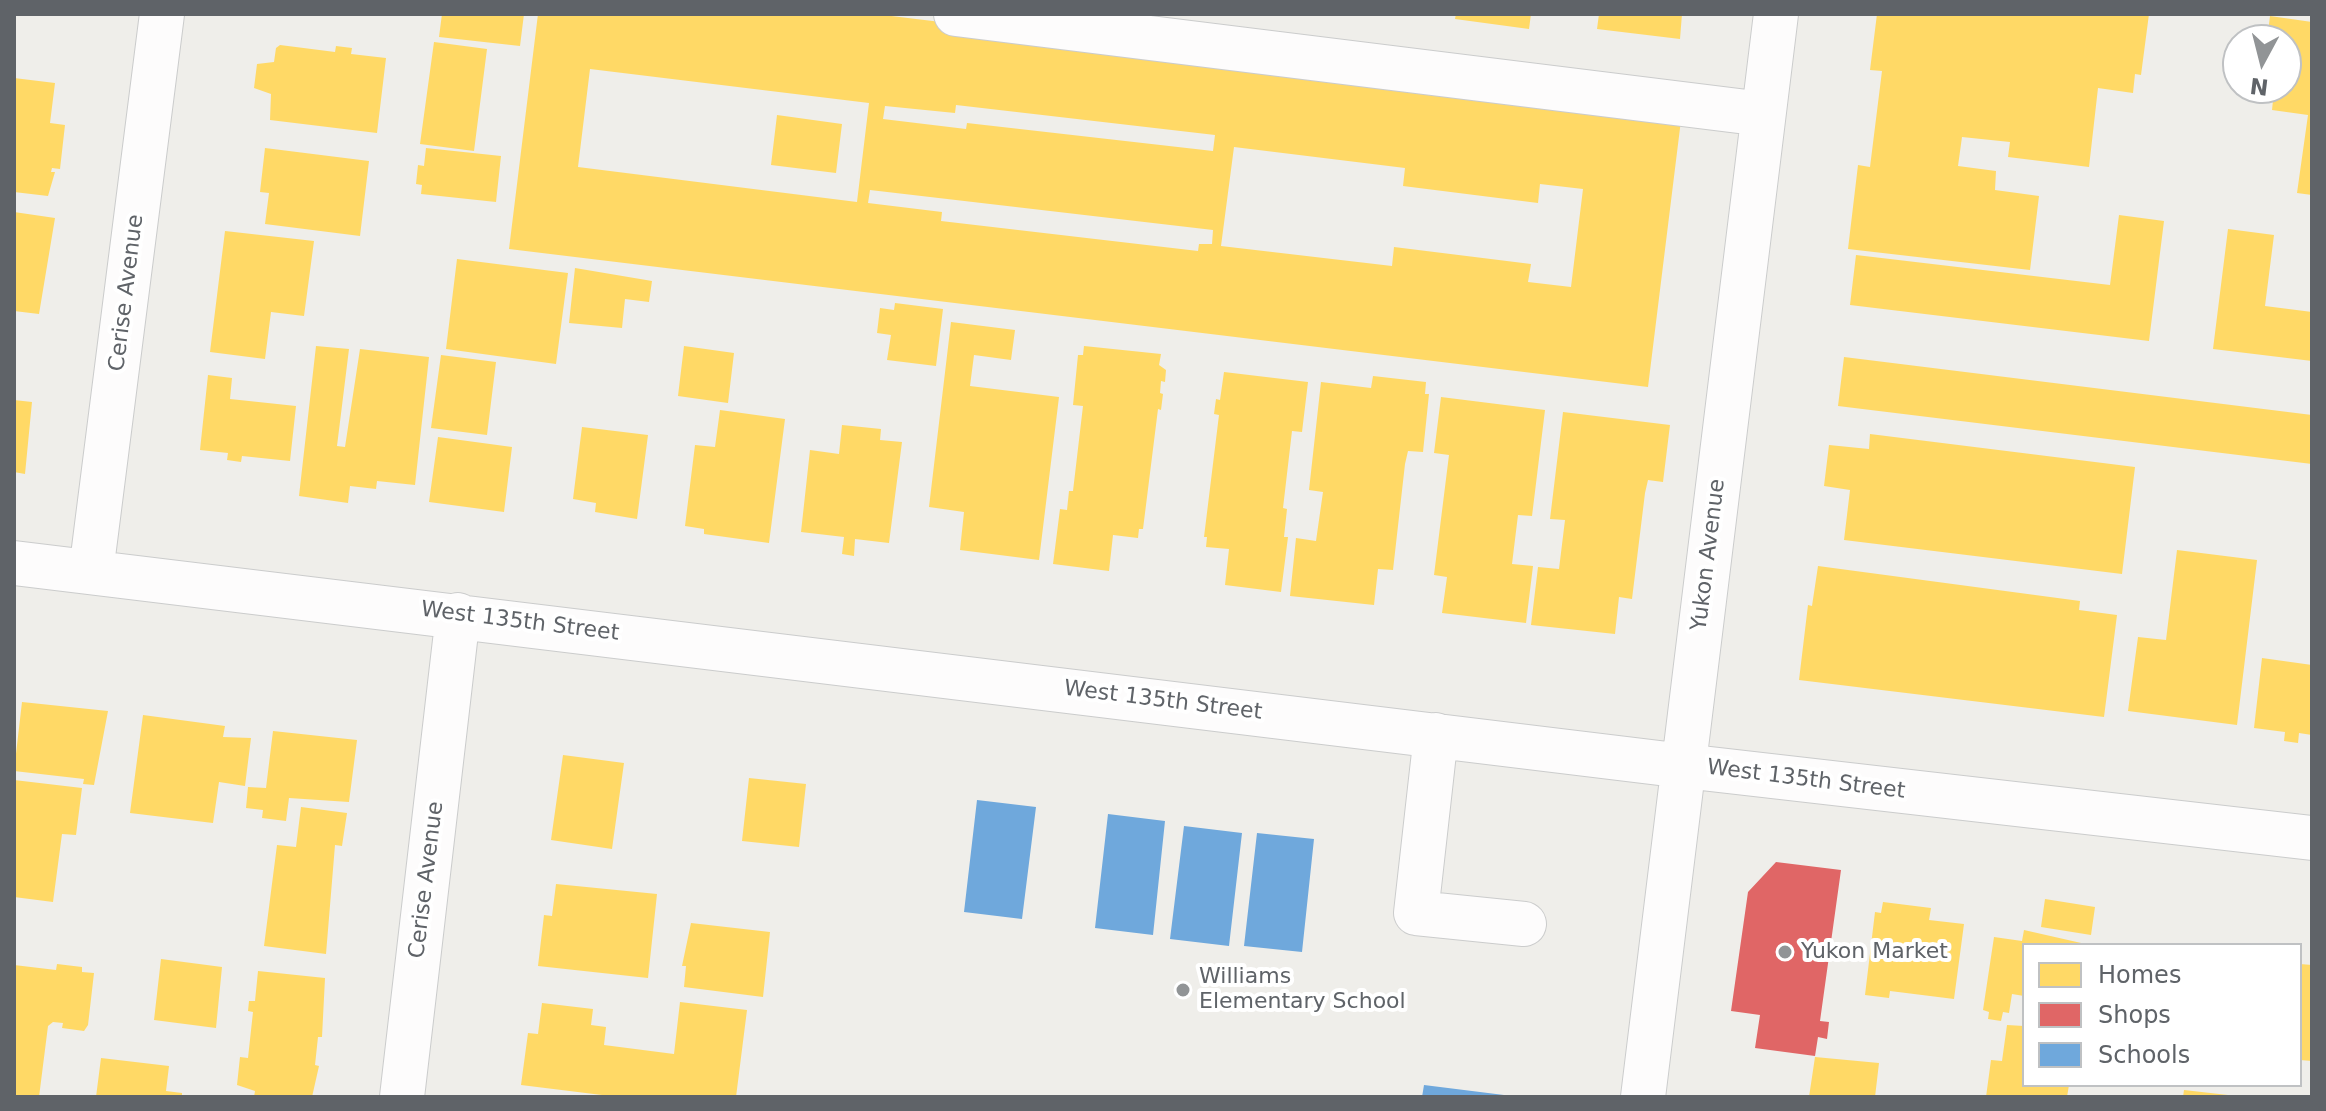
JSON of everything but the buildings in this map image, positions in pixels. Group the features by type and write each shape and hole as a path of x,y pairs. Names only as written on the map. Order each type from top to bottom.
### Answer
{"street":[{"name":"Cerise Avenue","path":"91,572 162,14"},
{"path":"956,14 1763,114"},
{"name":"Yukon Avenue","path":"1643,1097 1776,14"},
{"name":"West 135th Street","path":"14,563 1684,766 2312,838"},
{"name":"Cerise Avenue","path":"402,1097 458,615"},
{"path":"1436,735 1416,913 1524,924"}],"place":[{"name":"Yukon Market","path":"1785,952"},
{"name":"Williams Elementary School","path":"1183,990"}]}
